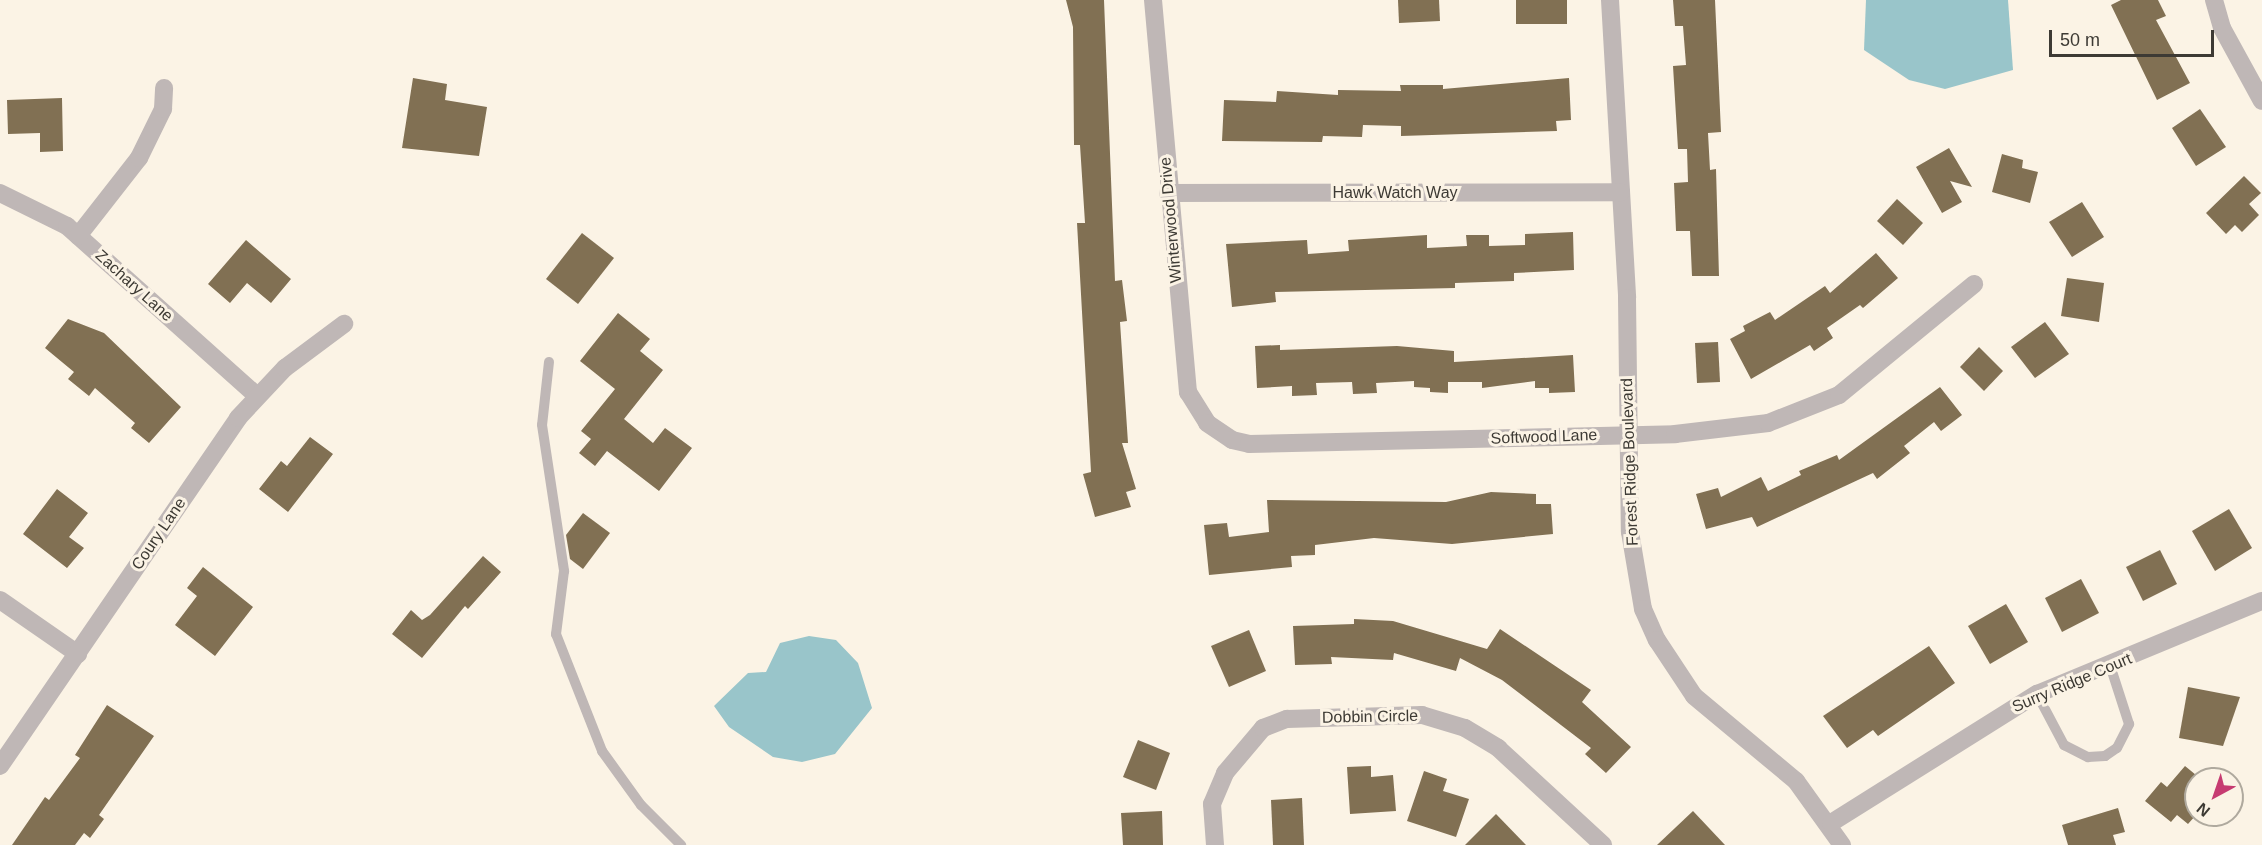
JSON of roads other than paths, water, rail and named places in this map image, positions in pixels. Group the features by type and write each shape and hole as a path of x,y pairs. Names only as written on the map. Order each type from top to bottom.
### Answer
{"street":[{"name":"Winterwood Drive","path":"1153,0 1168,193 1188,392 1215,430"},
{"name":"Forest Ridge Boulevard","path":"1610,0 1621,192 1636,579 1657,640 1694,696 1796,781 1831,823 1842,845"},
{"path":"2214,0 2222,28 2262,101"},
{"path":"78,236 140,158 163,109 164,88"},
{"name":"Hawk Watch Way","path":"1168,193 1621,192"},
{"name":"Zachary Lane","path":"0,193 27,202 78,236 257,396"},
{"name":"Softwood Lane","path":"1215,430 1250,444 1723,430 1800,414 1872,372 1974,284"},
{"name":"Coury Lane","path":"0,766 257,396 344,324"},
{"path":"0,600 78,654"},
{"name":"Surry Ridge Court","path":"1831,823 2037,694 2262,601"},
{"name":"Dobbin Circle","path":"1215,845 1216,793 1225,773 1263,728 1287,719 1422,715 1465,728 1498,748 1603,845"}],"lane":[{"path":"549,362 542,425 564,571 556,634 602,751 640,805 681,845"},
{"path":"2037,694 2064,745 2088,757 2105,756 2117,748 2128,724 2110,665"}],"water":[{"path":"1866,0 2008,0 2013,70 1945,89 1909,80 1864,50"},
{"path":"809,636 836,640 858,663 872,708 835,754 802,762 773,757 729,727 714,706 748,673 766,672 780,643"}]}
